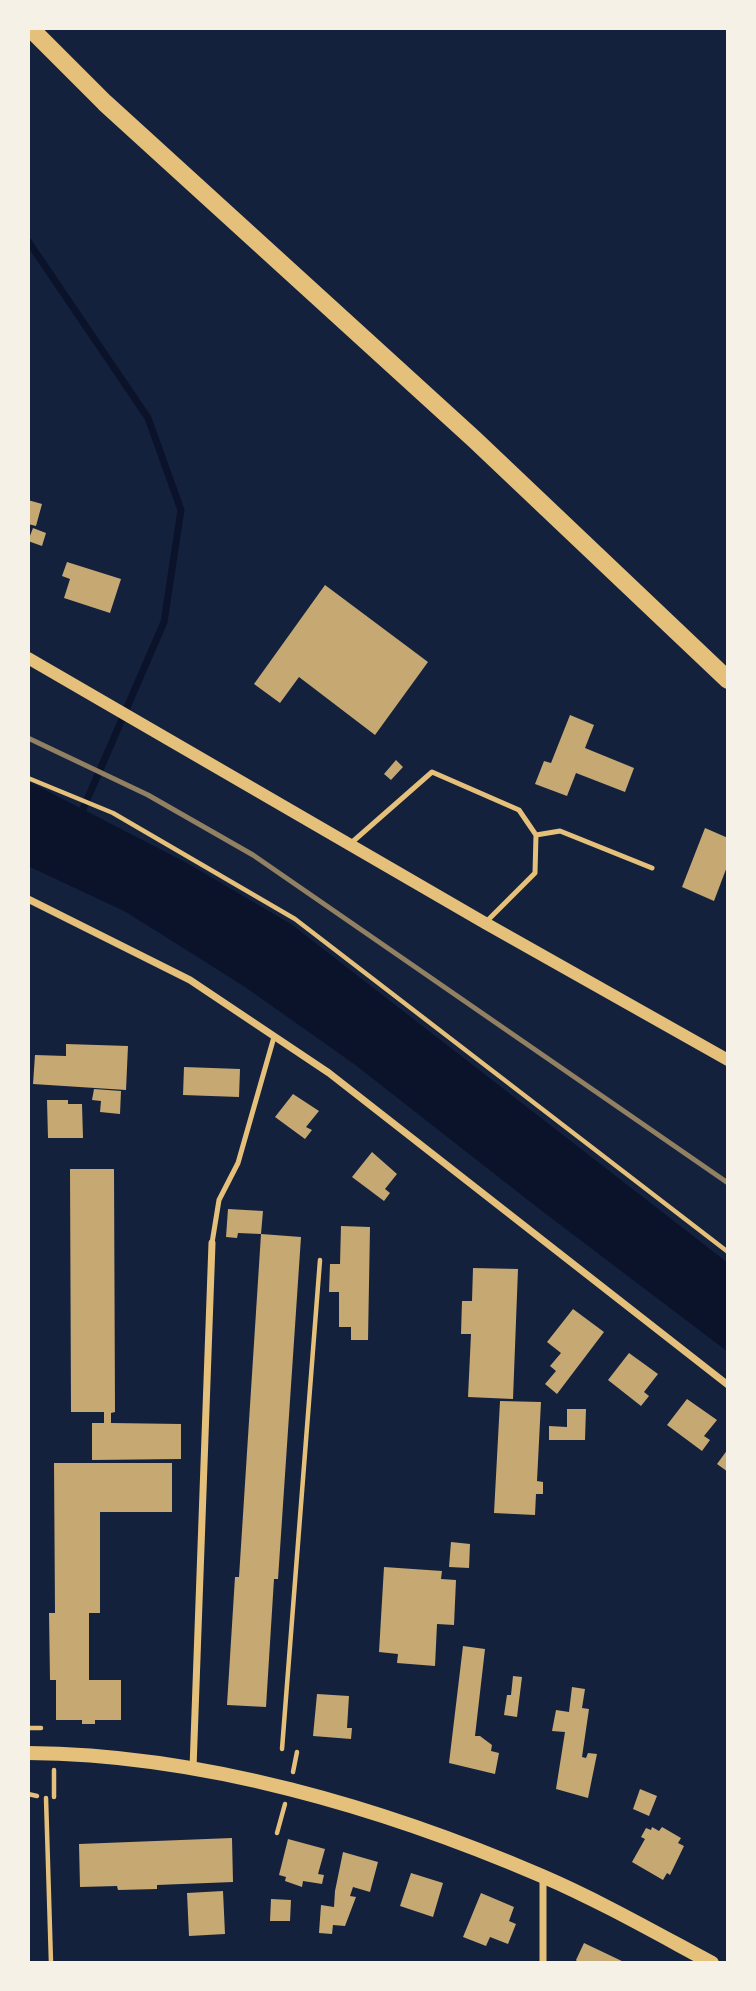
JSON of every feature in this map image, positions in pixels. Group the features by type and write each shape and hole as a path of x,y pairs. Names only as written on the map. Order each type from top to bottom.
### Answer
{"main road":[{"path":"30,28 106,103 474,439 728,680"},
{"path":"28,1753 142,1760 193,1768 363,1810 485,1853 543,1877 712,1963"}],"street":[{"path":"28,658 485,923 728,1060"},
{"path":"28,899 190,980 340,1082 728,1385"},
{"path":"193,1768 212,1242"},
{"path":"543,1877 543,1963"}],"lane":[{"path":"349,844 432,772 519,810 536,835 535,873 485,923"},
{"path":"536,835 560,831 652,868"},
{"path":"212,1242 219,1200 238,1163 274,1037"}],"path":[{"path":"28,778 113,813 295,919 728,1252"},
{"path":"282,1749 320,1260"},
{"path":"28,1728 41,1728"},
{"path":"54,1786 54,1797"},
{"path":"28,1794 37,1796"},
{"path":"46,1798 51,1963"}],"water":[{"path":"28,781 187,863 291,924 728,1263 728,1352 354,1064 245,987 126,912 28,866"}],"building":[{"path":"28,500 42,504 36,526 28,524"},
{"path":"33,528 46,533 42,546 28,541"},
{"path":"67,562 121,579 110,613 64,598 70,579 62,576"},
{"path":"325,585 428,662 375,735 299,677 280,703 254,684"},
{"path":"570,715 594,725 585,748 634,768 625,792 576,773 567,796 535,784 544,761 551,763"},
{"path":"396,760 403,767 391,780 384,774"},
{"path":"705,828 728,838 728,864 714,901 682,887"},
{"path":"66,1044 128,1046 126,1090 33,1084 35,1055 66,1056"},
{"path":"184,1067 240,1069 239,1097 183,1095"},
{"path":"94,1089 121,1091 120,1114 100,1112 101,1101 92,1100"},
{"path":"293,1094 319,1111 306,1127 312,1130 305,1139 275,1117"},
{"path":"47,1100 68,1100 68,1104 82,1104 83,1138 48,1138"},
{"path":"372,1152 397,1174 385,1189 390,1193 384,1201 352,1177"},
{"path":"70,1169 114,1169 115,1412 111,1413 111,1423 181,1424 181,1459 92,1460 92,1423 104,1423 104,1412 71,1412"},
{"path":"228,1209 263,1211 261,1234 238,1233 237,1238 226,1237"},
{"path":"341,1226 370,1227 368,1340 351,1340 351,1327 339,1327 339,1292 329,1292 330,1264 340,1264"},
{"path":"261,1234 301,1237 278,1579 274,1579 266,1707 227,1705 235,1577 239,1577"},
{"path":"473,1268 518,1269 513,1399 468,1397 471,1334 461,1334 462,1301 472,1301"},
{"path":"573,1309 604,1332 557,1394 545,1384 556,1371 550,1366 561,1353 547,1342"},
{"path":"629,1353 658,1374 644,1392 649,1396 641,1406 608,1380"},
{"path":"687,1399 717,1420 704,1436 710,1440 702,1451 667,1425"},
{"path":"500,1401 541,1402 537,1481 543,1482 543,1494 536,1494 535,1515 494,1513"},
{"path":"567,1409 586,1409 585,1440 549,1440 549,1426 567,1427"},
{"path":"728,1449 728,1472 717,1464"},
{"path":"54,1463 172,1463 172,1512 100,1512 100,1613 89,1613 89,1680 121,1680 121,1720 95,1720 95,1724 82,1724 82,1720 56,1720 56,1680 50,1680 49,1613 55,1613"},
{"path":"451,1542 470,1544 469,1568 449,1567"},
{"path":"384,1567 442,1571 441,1579 456,1580 454,1625 437,1624 435,1666 397,1663 398,1654 379,1652"},
{"path":"463,1646 485,1649 475,1736 480,1736 492,1745 491,1751 499,1753 495,1774 449,1763"},
{"path":"513,1676 522,1677 517,1717 504,1715 507,1695 511,1695"},
{"path":"572,1687 585,1689 582,1708 589,1709 582,1757 586,1758 588,1753 597,1754 588,1798 556,1789 565,1732 552,1731 556,1710 569,1712"},
{"path":"317,1694 349,1696 347,1728 352,1728 351,1739 313,1736"},
{"path":"640,1789 657,1796 649,1816 633,1809"},
{"path":"652,1827 659,1831 662,1827 681,1838 678,1843 684,1846 670,1875 667,1873 663,1880 632,1862 645,1839 641,1837 646,1828 651,1830"},
{"path":"232,1838 233,1882 157,1885 157,1889 80,1887 79,1844"},
{"path":"288,1839 325,1849 318,1874 324,1875 322,1884 303,1881 302,1887 285,1881 286,1877 279,1875"},
{"path":"343,1852 378,1862 370,1892 353,1887 350,1896 356,1897 345,1926 333,1925 332,1934 319,1933 321,1905 334,1907"},
{"path":"411,1873 443,1883 433,1917 400,1906"},
{"path":"223,1891 225,1934 189,1936 187,1893"},
{"path":"481,1893 514,1907 509,1921 516,1924 508,1944 490,1937 486,1946 463,1937"},
{"path":"271,1899 291,1900 290,1921 270,1921"},
{"path":"584,1943 626,1963 578,1963 576,1960"}],"waterway":[{"path":"28,241 148,418 181,510 164,622 80,816"}],"railway":[{"path":"28,738 148,795 253,855 728,1183"}]}
